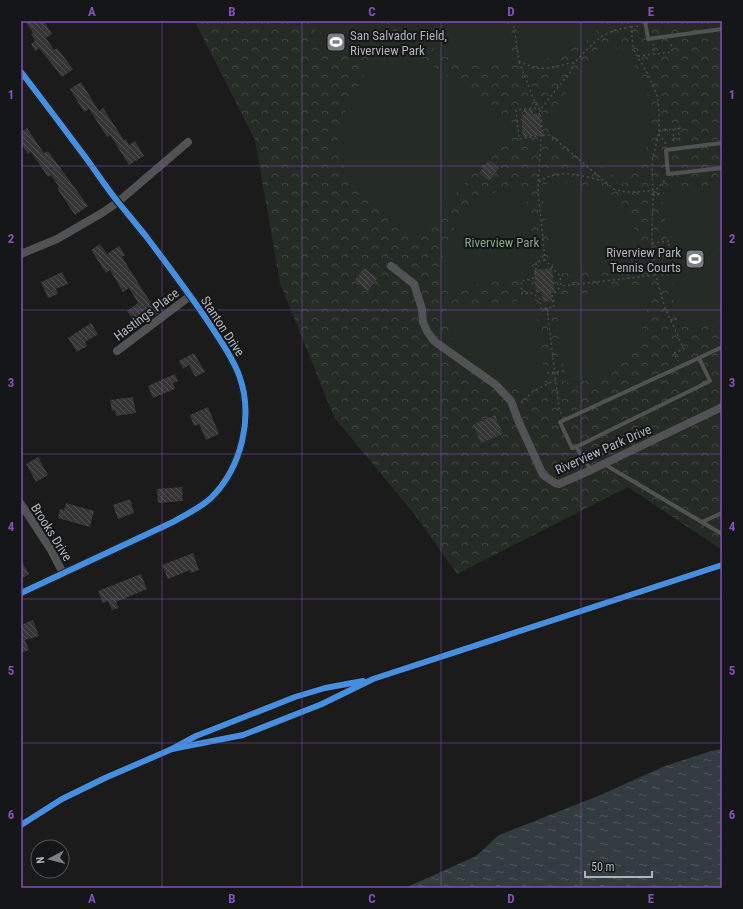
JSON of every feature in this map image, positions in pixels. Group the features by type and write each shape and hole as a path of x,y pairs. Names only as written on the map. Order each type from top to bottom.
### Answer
{"street":[{"name":"Stanton Drive","path":"21,72 190,296 229,354 235,364 243,388 246,418 241,444 233,466 221,486 210,498 173,522 21,593"},
{"path":"21,254 56,240 118,202 188,142"},
{"name":"Riverview Park Drive","path":"391,266 414,284 422,309 423,322 434,341 496,385 511,401 543,475 555,483 559,484 591,470 722,407"},
{"name":"Hastings Place","path":"117,352 190,296"},
{"name":"Brooks Drive","path":"21,504 51,550 63,573"}],"lane":[{"path":"645,21 648,39 722,29"},
{"path":"722,143 666,150 668,174 722,168"},
{"path":"700,358 710,381 572,448 560,422 722,347"},
{"path":"576,447 591,470"},
{"path":"604,464 722,534"},
{"path":"702,522 722,513"}],"path":[{"path":"513,21 519,62 537,108 540,110"},
{"path":"545,260 536,262 536,272 532,278 521,281 522,294 532,293 540,299 541,309 554,307 552,296 560,286 560,276 545,260 538,190 541,138 543,135 540,110 571,71 574,63 595,41 609,32 631,27 632,46 653,85 658,99 659,132 652,162 653,257 661,296 670,320 684,349 674,353 680,367"},
{"path":"638,56 672,52 670,36"},
{"path":"653,38 654,54"},
{"path":"519,62 541,69 574,63"},
{"path":"537,108 516,110 518,139 550,135 614,189 626,193 653,190"},
{"path":"659,132 680,128 680,148"},
{"path":"673,129 675,149"},
{"path":"659,132 668,149"},
{"path":"538,183 550,176 564,174 584,176 604,181"},
{"path":"653,194 670,174"},
{"path":"653,194 664,193"},
{"path":"652,243 669,241 670,257"},
{"path":"560,286 656,275"},
{"path":"547,308 559,408"},
{"path":"670,320 678,320"},
{"path":"547,373 566,371"},
{"path":"515,412 521,403 532,392 555,380"}],"green space":[{"name":"Riverview Park","path":"194,21 722,21 722,550 628,487 457,574 415,515 334,417 280,283 255,140"},
{"name":"San Salvador Field, Riverview Park","path":"312,21 381,21 385,33 321,51"},
{"path":"396,21 506,21 511,61 481,66 444,56"},
{"path":"516,21 604,21 590,38 557,56 521,65"},
{"path":"397,39 511,124 509,131 417,239 376,208 359,188 342,163 337,143 351,97 364,75"},
{"path":"605,40 631,61 643,81 649,103 650,127 645,150 635,170 624,184 550,127 549,116"},
{"path":"558,182 580,185 602,194 621,206 633,226 640,247 640,258 632,266 555,274 541,185"},
{"name":"Riverview Park Tennis Courts","path":"722,184 722,241 717,242 722,276 722,320 677,325 662,191"},
{"path":"526,190 531,277 441,289 444,252 450,235 465,212 471,206 490,194 505,191"},
{"path":"637,285 647,287 649,301 645,321 638,341 628,356 610,371 588,381 566,382 555,297"},
{"path":"535,300 545,383 531,387 515,388 493,382 461,357 451,335 446,308"}],"water":[{"path":"722,749 722,888 404,888 476,856 499,835 598,796 665,766 711,751"}],"building":[{"path":"25,21 44,21 52,34 46,38 54,50 57,48 73,69 62,77 39,48 35,51 31,44 35,41 31,34 33,33"},
{"path":"81,82 99,111 103,108 124,140 126,139 129,145 135,141 144,156 129,165 110,135 107,137 89,109 84,112 70,89"},
{"path":"533,109 533,114 540,113 542,135 523,137 521,115 525,114 524,110"},
{"path":"27,128 44,153 48,151 88,206 75,215 57,188 59,187 51,175 48,177 31,152 28,154 21,144 21,132"},
{"path":"489,160 499,168 489,181 479,173"},
{"path":"100,244 107,254 119,246 125,255 122,257 159,313 140,326 127,311 138,303 129,288 123,292 110,270 106,273 91,250"},
{"path":"364,268 378,278 368,291 354,281"},
{"path":"552,268 555,293 551,293 552,301 543,302 542,292 536,293 534,270"},
{"path":"62,272 68,284 56,289 58,294 48,298 41,282"},
{"path":"91,323 98,334 85,342 87,346 77,352 68,338"},
{"path":"194,353 205,372 195,377 189,365 183,369 179,361"},
{"path":"175,374 178,381 173,383 175,389 153,398 148,386"},
{"path":"133,397 136,413 116,416 115,410 112,411 110,400"},
{"path":"208,407 219,434 206,440 199,424 194,426 190,415"},
{"path":"495,415 503,434 481,443 473,425"},
{"path":"38,457 48,475 36,482 26,464"},
{"path":"182,487 183,501 158,503 157,489"},
{"path":"130,499 134,513 118,519 113,505"},
{"path":"66,503 94,511 90,527 58,518 60,509 64,510"},
{"path":"193,553 199,570 191,573 190,570 168,579 162,565"},
{"path":"21,560 29,574 21,579"},
{"path":"141,574 147,589 116,602 119,608 112,610 108,601 103,603 98,591"},
{"path":"33,620 39,636 25,640 29,650 21,653 21,631 23,631 21,625"}],"cycle path":[{"path":"21,72 170,268 226,348 239,375 245,407 245,424 237,456 231,471 222,485 207,502 173,522 21,593"},
{"path":"172,749 243,735 322,704 373,679 722,565"},
{"path":"21,825 62,799 105,778 172,749 196,736 295,697 325,688 363,681"}],"place":[{"name":"San Salvador Field, Riverview Park","path":"336,42"},
{"name":"Riverview Park Tennis Courts","path":"695,259"}]}
